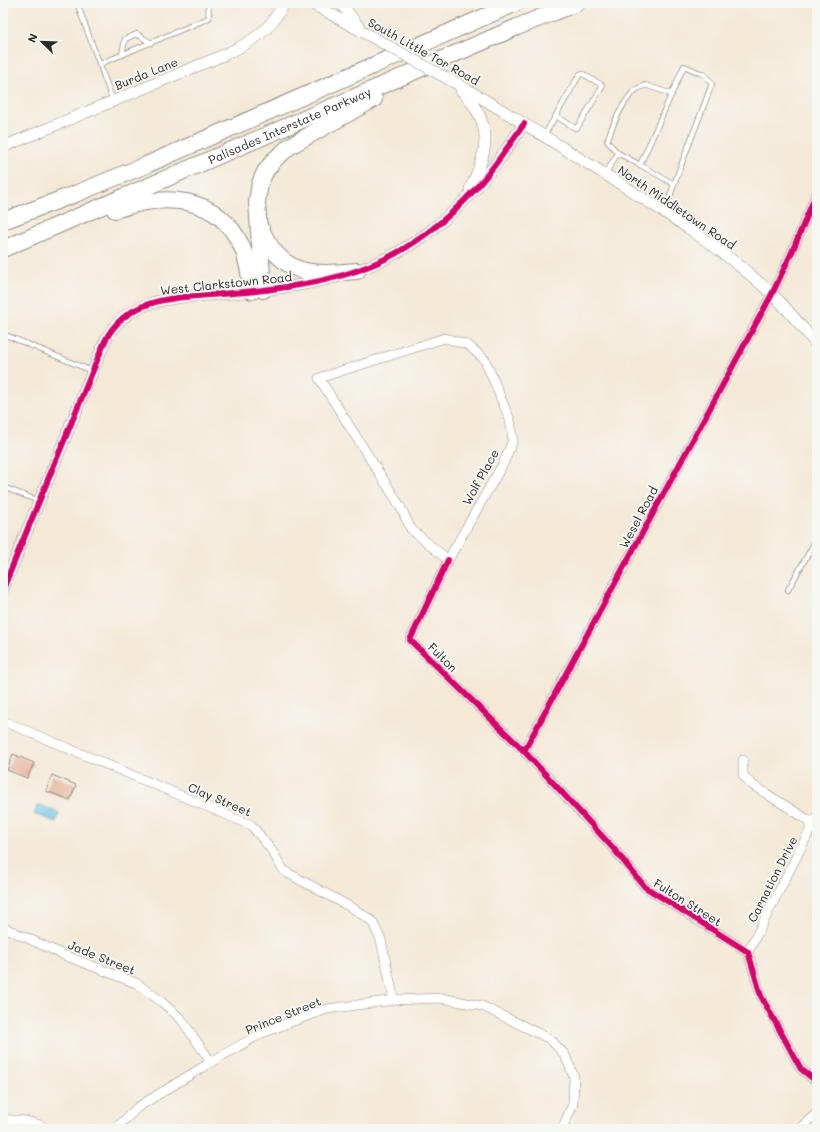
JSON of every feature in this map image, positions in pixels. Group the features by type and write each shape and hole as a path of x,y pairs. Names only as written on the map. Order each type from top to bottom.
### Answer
{"highway":[{"path":"373,66 489,3"},
{"name":"Palisades Interstate Parkway","path":"3,221 111,179 516,3"},
{"name":"Palisades Interstate Parkway","path":"3,250 481,42 577,3"},
{"path":"258,291 257,196 262,178 274,160 296,143 384,93 481,42"},
{"path":"3,250 124,207 152,201 184,201 197,204 216,214 234,232 243,248 249,269 258,291"},
{"path":"257,214 260,227 268,242 279,257 294,268 303,271 315,272 357,271"}],"street":[{"name":"Burda Lane","path":"3,147 249,43 270,25 276,18 284,3"},
{"name":"South Little Tor Road","path":"311,3 524,124"},
{"path":"341,3 364,32"},
{"path":"452,82 466,95 476,108 482,123 486,146 475,178 464,200"},
{"name":"North Middletown Road","path":"524,124 665,212 728,256 772,294 817,345"},
{"name":"West Clarkstown Road","path":"3,589 105,341 112,328 121,319 140,307 170,298 258,291 307,284 331,279 379,262 403,249 431,230 464,200 478,186 524,124"},
{"name":"Wesel Road","path":"524,751 772,294 792,252 817,192"},
{"name":"Wolf Place","path":"444,338 468,345 485,360 510,420 513,440 504,462 448,560 411,529 400,506 319,378 444,338"},
{"name":"Fulton","path":"448,560 410,640 524,751"},
{"name":"Clay Street","path":"3,721 252,825 270,848 284,871 354,909 372,922 381,940 394,1000"},
{"name":"Fulton Street","path":"524,751 613,848 645,887 748,952"},
{"path":"743,760 743,775 751,784 815,819"},
{"name":"Carnation Drive","path":"748,952 815,819"},
{"name":"Jade Street","path":"3,927 64,955 136,983 162,1002 181,1019 211,1062"},
{"path":"748,952 760,996 801,1069 817,1082"},
{"name":"Prince Street","path":"114,1129 138,1107 260,1034 327,1009 394,1000 442,998 482,1006 550,1039 565,1056 574,1077 573,1104 562,1129"},
{"path":"799,1129 817,1113"},
{"path":"3,1120 18,1119 42,1125 48,1129"}],"lane":[{"path":"77,3 113,101"},
{"path":"100,64 208,18 208,3"},
{"path":"122,55 126,39 137,34 151,43"},
{"path":"640,165 684,66 705,75 712,84 674,184 665,212"},
{"path":"544,136 580,74 583,74 602,85 577,128 556,116"},
{"path":"672,94 645,85 637,89 628,98 611,128 607,141 618,153 674,184"},
{"path":"605,174 618,153"},
{"path":"3,335 37,347 93,371"},
{"path":"3,487 39,502"},
{"path":"788,590 817,538"}],"water":[{"path":"38,804 59,813 56,822 34,814"}],"building":[{"path":"13,754 34,763 27,778 7,770"},
{"path":"52,775 76,785 70,800 46,791"}],"cycle path":[{"path":"3,589 105,341 114,327 124,317 136,309 164,300 264,290 333,278 357,271 399,252 428,233 466,199 502,156 524,124"},
{"path":"524,751 772,294 792,252 817,192"},
{"path":"448,560 410,640 524,751 613,848 645,887 748,952 761,996 801,1069 817,1082"}]}
